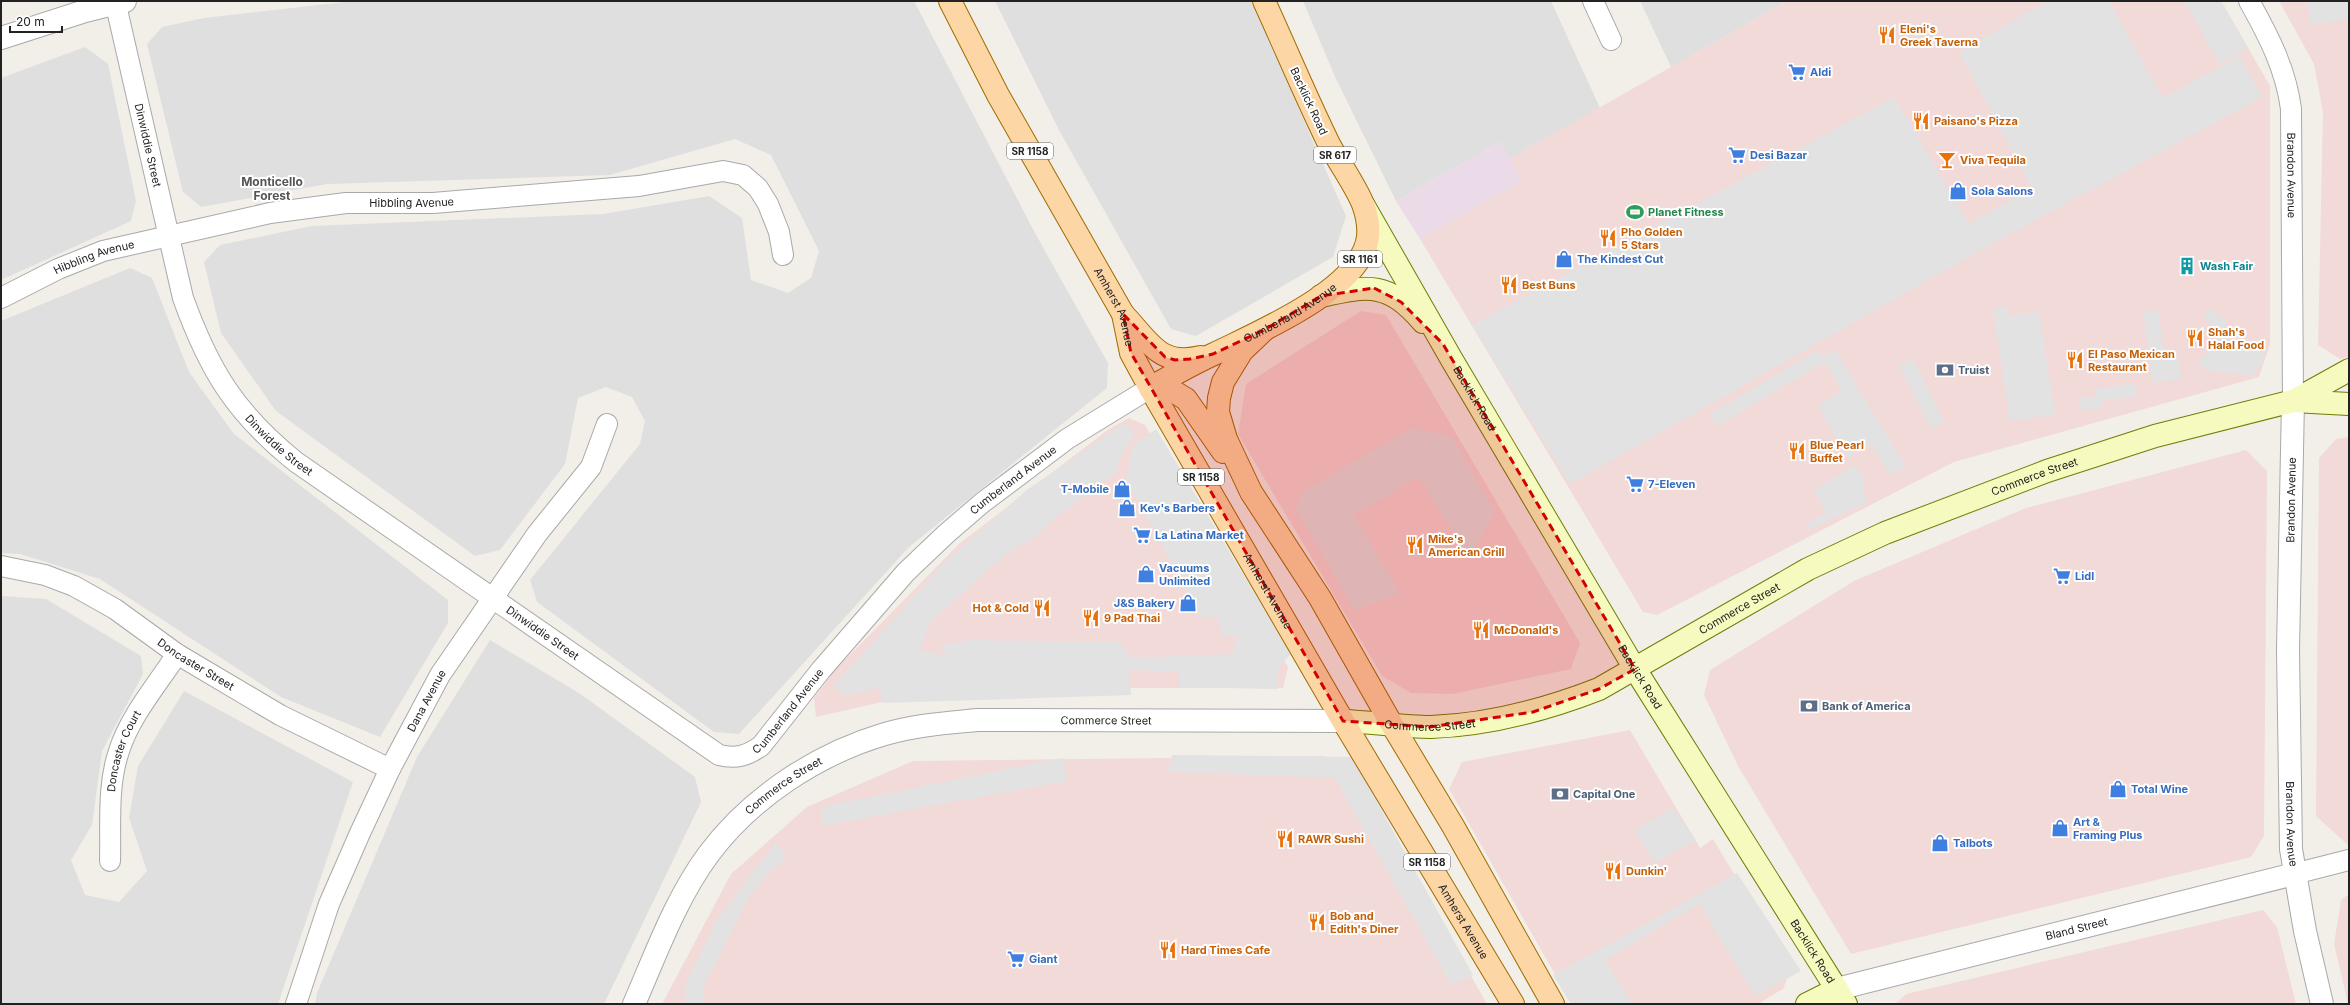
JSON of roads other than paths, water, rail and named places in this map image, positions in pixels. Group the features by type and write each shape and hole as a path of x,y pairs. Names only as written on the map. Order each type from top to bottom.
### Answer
{"main road":[{"name":"Amherst Avenue","path":"950,1 998,94 1123,314 1131,353 1150,388 1343,721 1513,1004"},
{"name":"Backlick Road","path":"1264,1 1315,115 1341,167 1443,344 1635,669 1841,996"},
{"name":"Cumberland Avenue","path":"1150,388 1213,354 1264,330 1321,296 1353,268 1362,254 1368,230 1364,206"},
{"name":"Backlick Road","path":"1321,296 1359,288 1380,290 1401,302 1416,314 1443,344"},
{"path":"1123,314 1165,357 1175,360 1190,360 1213,354"},
{"name":"SR 1158","path":"1264,330 1242,351 1231,366 1223,382 1218,398 1218,412 1221,425 1251,492 1320,598 1391,723 1453,826 1553,1004"},
{"name":"Commerce Street","path":"1343,721 1391,723 1430,727 1486,721 1524,714 1564,702 1599,689 1808,569 1893,529 2047,471 2140,441 2293,401 2349,370"},
{"path":"1150,388 1171,390 1186,399 1251,492"},
{"name":"Commerce Street","path":"2293,401 2349,404"},
{"name":"Bland Street","path":"1807,1004 1841,996"}],"street":[{"path":"1593,1 1611,40"},
{"name":"Brandon Avenue","path":"2249,1 2277,54 2288,87 2291,108 2293,401 2288,650 2291,849 2294,874 2322,1004"},
{"path":"1,38 32,27 119,2"},
{"name":"Dinwiddie Street","path":"119,2 168,236 183,298 198,341 225,388 253,424 296,462 674,725"},
{"name":"Hibbling Avenue","path":"1,298 83,258 168,236 270,213 346,203 433,203 639,186 723,171 743,175 758,188 768,204 778,232 783,255"},
{"name":"Cumberland Avenue","path":"674,725 719,755 731,758 751,754 761,746 821,670 906,572 982,502 1033,464 1105,414 1150,388"},
{"name":"Dana Avenue","path":"296,1004 329,904 390,769 440,674 537,534 591,467 607,424"},
{"name":"Doncaster Street","path":"1,566 45,575 74,586 115,608 177,654 280,715 390,769"},
{"name":"Doncaster Court","path":"110,861 112,784 119,751 133,721 177,654"},
{"name":"Commerce Street","path":"634,1004 670,921 708,855 740,820 769,794 813,764 844,750 885,734 932,724 977,720 1343,721"},
{"name":"Bland Street","path":"1841,996 2349,860"}],"place":[{"name":"Eleni's Greek Taverna","path":"1887,35"},
{"name":"Aldi","path":"1797,72"},
{"name":"Paisano's Pizza","path":"1921,121"},
{"name":"Desi Bazar","path":"1737,155"},
{"name":"Viva Tequila","path":"1947,160"},
{"name":"Sola Salons","path":"1958,191"},
{"name":"Planet Fitness","path":"1635,212"},
{"name":"Pho Golden 5 Stars","path":"1608,238"},
{"name":"The Kindest Cut","path":"1564,259"},
{"name":"Wash Fair","path":"2187,266"},
{"name":"Best Buns","path":"1509,285"},
{"name":"Shah's Halal Food","path":"2195,338"},
{"name":"El Paso Mexican Restaurant","path":"2075,360"},
{"name":"Truist","path":"1945,370"},
{"name":"Blue Pearl Buffet","path":"1797,451"},
{"name":"7-Eleven","path":"1635,484"},
{"name":"T-Mobile","path":"1122,489"},
{"name":"Kev's Barbers","path":"1127,508"},
{"name":"La Latina Market","path":"1142,535"},
{"name":"Mike's American Grill","path":"1415,545"},
{"name":"Vacuums Unlimited","path":"1146,574"},
{"name":"Lidl","path":"2062,576"},
{"name":"J&S Bakery","path":"1188,603"},
{"name":"Hot & Cold","path":"1042,608"},
{"name":"9 Pad Thai","path":"1091,618"},
{"name":"McDonald's","path":"1481,630"},
{"name":"Bank of America","path":"1809,706"},
{"name":"Total Wine","path":"2118,789"},
{"name":"Capital One","path":"1560,794"},
{"name":"Art & Framing Plus","path":"2060,828"},
{"name":"RAWR Sushi","path":"1285,839"},
{"name":"Talbots","path":"1940,843"},
{"name":"Dunkin'","path":"1613,871"},
{"name":"Bob and Edith's Diner","path":"1317,922"},
{"name":"Hard Times Cafe","path":"1168,950"},
{"name":"Giant","path":"1016,959"}],"district":[{"name":"Monticello Forest","path":"272,189"}]}
